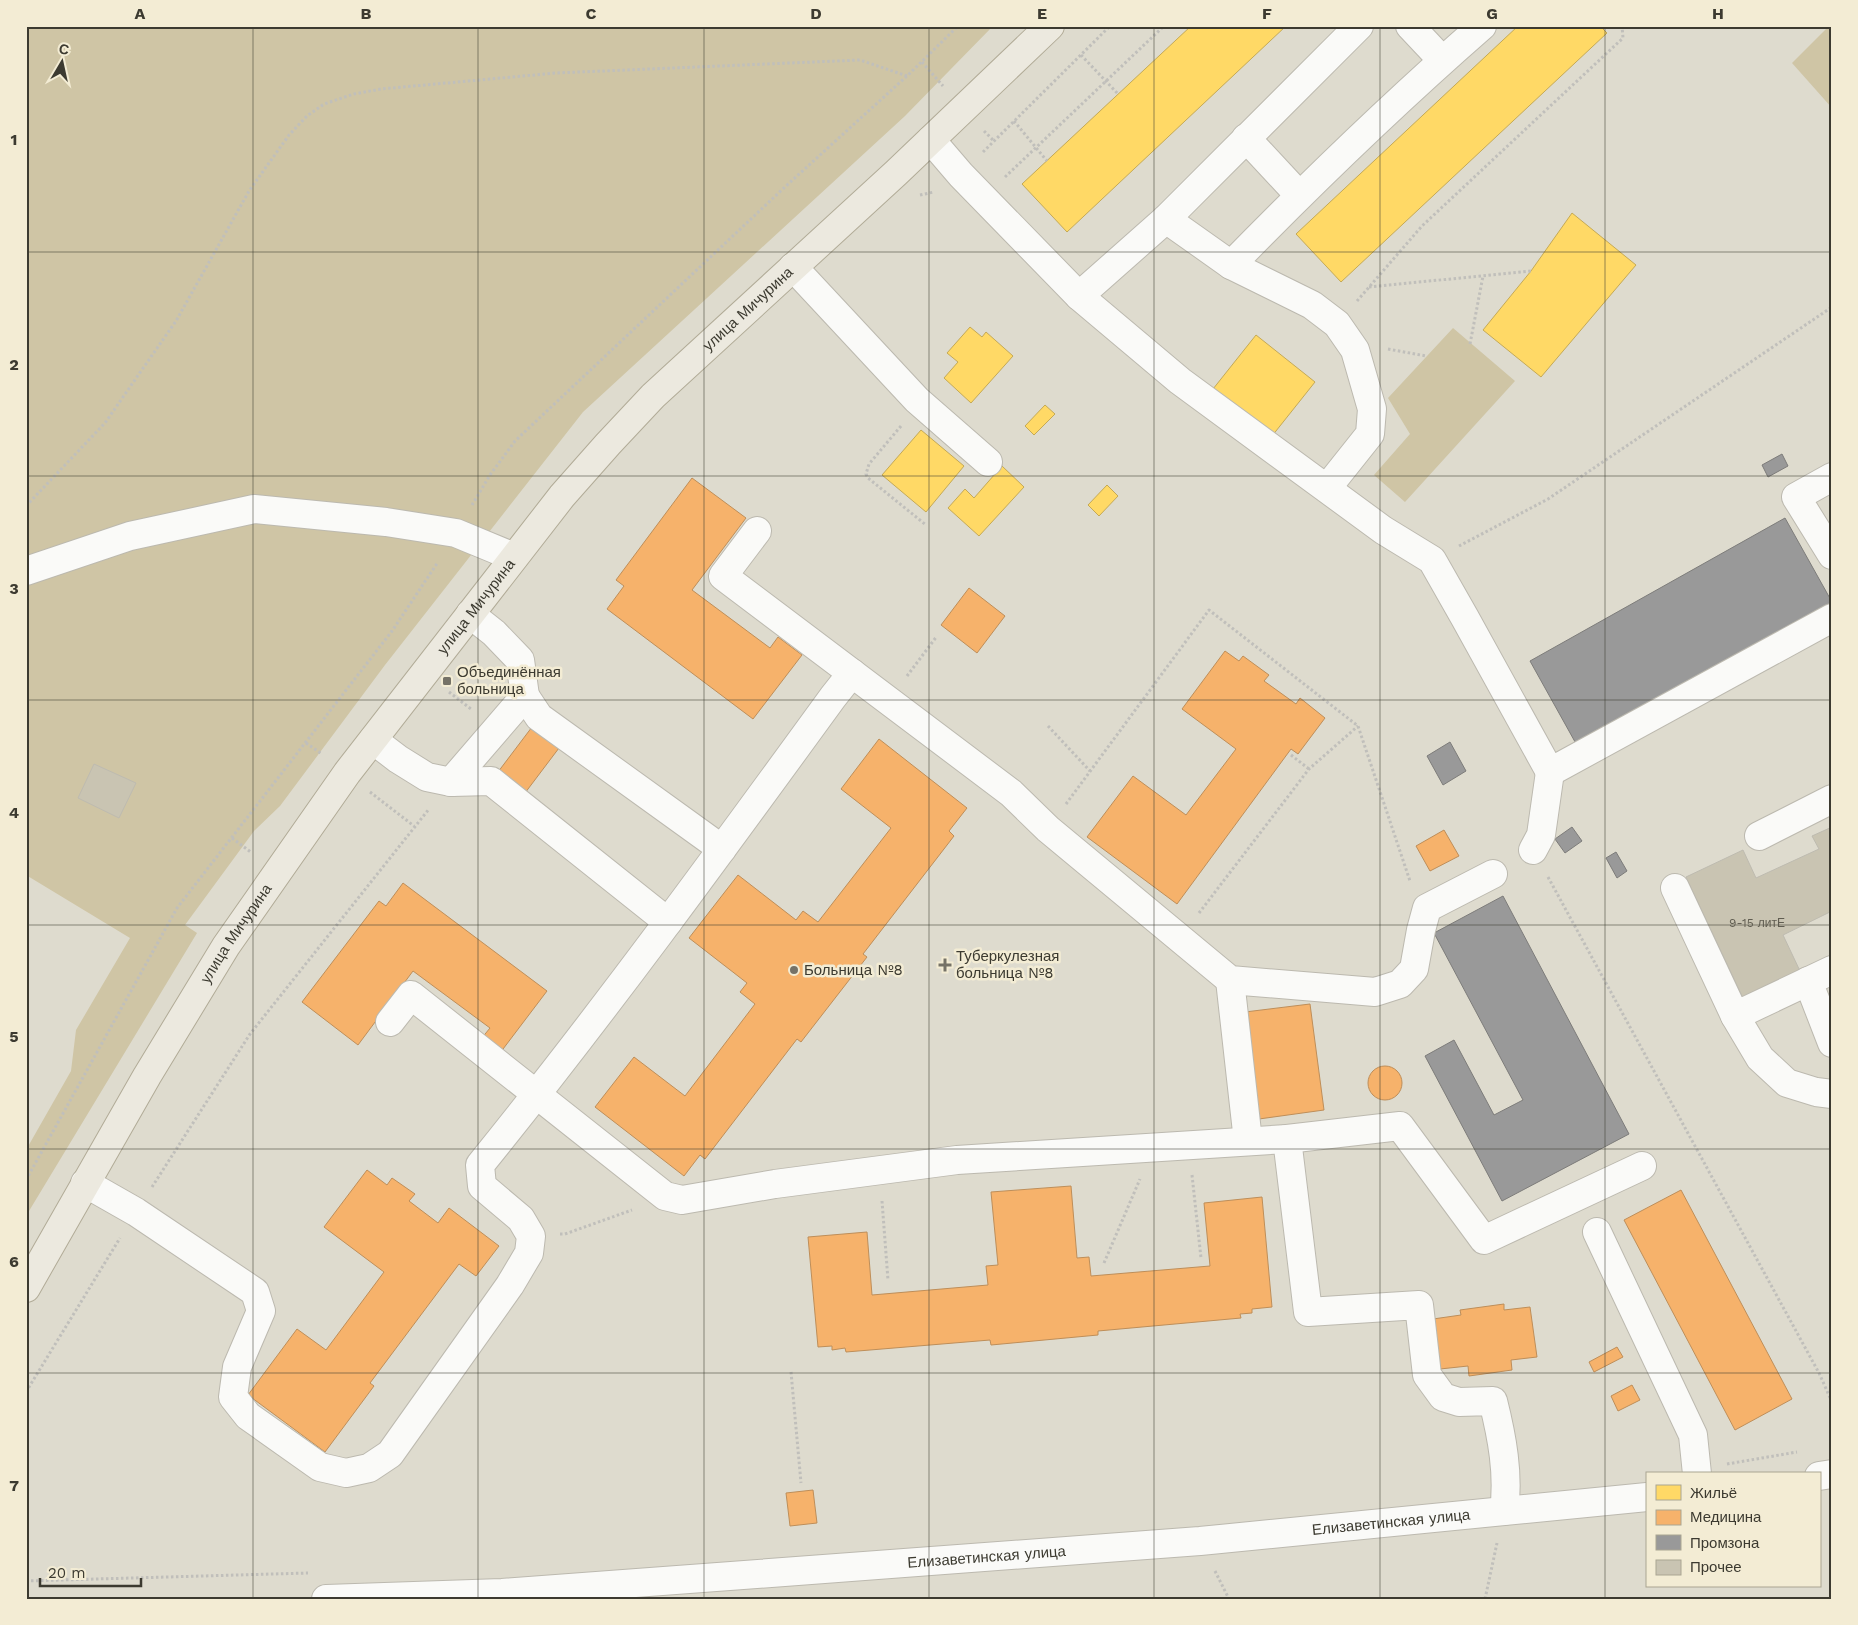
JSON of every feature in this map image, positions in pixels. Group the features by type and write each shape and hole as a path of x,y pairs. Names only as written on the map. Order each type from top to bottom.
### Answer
{"main road":[{"name":"улица Мичурина","path":"26,1288 85,1183 226,946 347,773 568,489 647,403 931,140 1050,26"}],"street":[{"path":"1079,296 1166,219 1359,26"},
{"path":"1410,26 1442,60"},
{"path":"1231,265 1299,195 1442,60 1482,26"},
{"path":"1246,138 1299,195"},
{"path":"931,140 961,175 1079,296 1180,381 1382,530 1432,560 1466,618 1550,772 1541,835 1533,850"},
{"path":"1166,219 1231,265 1312,305 1337,324 1355,350 1372,409 1370,434 1327,488"},
{"path":"794,267 920,402 988,462"},
{"path":"1832,477 1796,497 1832,555"},
{"path":"26,571 130,536 254,509 386,522 456,533 514,557"},
{"path":"757,531 723,576 1011,792 1048,829 1230,980 1375,992 1400,984 1414,968 1427,908 1493,874"},
{"path":"470,614 494,633 520,660 525,696 539,717 722,849"},
{"path":"1550,772 1832,618"},
{"path":"85,1183 136,1212 255,1292 261,1311 237,1366 233,1398 248,1416 320,1467 346,1473 369,1468 390,1454 510,1285 529,1253 531,1236 521,1219 482,1186 480,1165 537,1095 668,922 852,673"},
{"path":"451,782 525,696"},
{"path":"373,740 398,759 427,777 451,782 492,781 668,922"},
{"path":"1759,836 1832,799"},
{"path":"1674,888 1735,1016 1760,1058 1787,1083 1816,1092 1832,1094"},
{"path":"1735,1016 1832,970"},
{"path":"1230,980 1248,1141"},
{"path":"1808,981 1832,1043"},
{"path":"390,1022 411,995 665,1196 682,1200 775,1184 957,1160 1287,1139 1400,1126 1484,1240 1642,1166"},
{"path":"1287,1139 1308,1312 1419,1305 1427,1375 1443,1397 1459,1402 1493,1401 1499,1427 1507,1490 1504,1511"},
{"path":"1597,1232 1693,1435 1696,1471"},
{"name":"Елизаветинская улица","path":"326,1599 502,1593 1210,1540 1646,1496"}],"path":[{"path":"26,1180 177,908 392,631 456,533 490,475 515,441 779,193 907,76 958,26"},
{"path":"918,196 938,191 961,175 1110,26"},
{"path":"1004,177 1164,26"},
{"path":"1337,324 1422,226 1623,38 1622,26"},
{"path":"1081,55 1118,94"},
{"path":"26,506 105,423 176,321 249,192 289,135 307,116 324,104 354,94 381,89 566,72 860,60 907,76"},
{"path":"1014,121 1047,161"},
{"path":"1369,287 1531,272"},
{"path":"1470,344 1483,276"},
{"path":"1432,560 1548,499 1832,307"},
{"path":"1355,350 1383,348 1426,356"},
{"path":"920,402 869,464 866,474 868,478 926,525"},
{"path":"1048,829 1209,610 1358,726 1414,892 1427,908"},
{"path":"888,700 938,636"},
{"path":"443,699 454,684"},
{"path":"1048,726 1091,771"},
{"path":"1180,938 1309,769 1358,726"},
{"path":"1292,755 1309,769"},
{"path":"372,793 398,759"},
{"path":"26,1392 136,1212 250,1034 402,841 451,782"},
{"path":"232,838 252,853"},
{"path":"1533,850 1819,1373 1832,1402"},
{"path":"1188,1145 1200,1258"},
{"path":"1104,1263 1154,1147"},
{"path":"880,1170 888,1280"},
{"path":"531,1236 565,1234 626,1213 665,1196"},
{"path":"791,1372 801,1483"},
{"path":"1696,1471 1805,1451"},
{"path":"1485,1599 1504,1511"}],"shaded area":[{"path":"26,26 993,26 905,116 583,412 385,665 280,806 254,831 185,925 197,933 26,1216 26,1150 71,1071 76,1030 130,938 26,875"},
{"path":"1829,26 1832,26 1832,108 1792,63"},
{"path":"1453,328 1515,381 1405,502 1374,475 1410,434 1388,398"}],"building: Жильё":[{"path":"1191,26 1286,26 1067,232 1022,184"},
{"path":"1518,26 1600,26 1607,33 1341,282 1296,234"},
{"path":"1572,213 1636,265 1541,377 1483,330 1531,271"},
{"path":"970,327 982,337 986,332 1013,356 971,403 944,378 958,362 947,353"},
{"path":"1256,335 1315,382 1272,436 1213,389"},
{"path":"1045,405 1055,414 1034,435 1025,426"},
{"path":"921,430 964,466 926,512 882,475"},
{"path":"1002,466 1024,487 979,536 948,508 965,489 974,498"},
{"path":"1107,485 1118,496 1099,516 1088,505"}],"building: Медицина":[{"path":"692,478 746,518 692,590 770,648 778,637 802,655 753,719 607,609 624,586 616,580"},
{"path":"969,588 1005,616 977,653 941,625"},
{"path":"1225,651 1239,661 1243,656 1269,675 1264,681 1296,704 1300,698 1325,718 1298,754 1291,749 1177,904 1087,837 1133,776 1186,815 1236,749 1182,709"},
{"path":"532,727 559,748 525,793 498,772"},
{"name":"Больница №8","path":"879,739 967,808 949,831 954,836 863,954 867,957 801,1042 797,1039 705,1159 700,1155 684,1176 595,1107 634,1057 685,1096 755,1004 740,992 747,983 689,938 738,875 796,920 803,911 818,922 891,828 841,789"},
{"path":"1444,830 1459,856 1430,871 1416,846"},
{"path":"403,883 547,991 500,1053 481,1039 490,1028 413,971 358,1045 302,1002 379,901 386,906"},
{"path":"1310,1004 1324,1110 1259,1119 1245,1012"},
{"path":"1385,1066 1392,1067 1397,1071 1401,1076 1401,1090 1397,1095 1392,1099 1385,1100 1378,1099 1373,1095 1369,1090 1368,1083 1369,1076 1373,1071 1378,1067"},
{"path":"367,1170 387,1185 392,1178 415,1194 409,1201 438,1223 449,1208 499,1246 476,1276 459,1264 370,1383 374,1386 325,1452 248,1395 297,1329 326,1350 384,1272 324,1227"},
{"path":"1071,1186 1077,1258 1089,1257 1091,1276 1210,1266 1204,1203 1262,1197 1272,1307 1252,1309 1252,1313 1240,1314 1241,1318 1098,1331 1098,1335 991,1345 990,1340 846,1352 845,1348 832,1350 832,1346 818,1347 808,1237 867,1232 872,1295 988,1285 986,1266 998,1265 991,1192"},
{"path":"1681,1190 1792,1399 1735,1430 1624,1220"},
{"path":"1504,1304 1504,1310 1530,1307 1537,1357 1511,1360 1512,1370 1469,1376 1468,1366 1440,1369 1433,1319 1461,1315 1460,1310"},
{"path":"1617,1347 1623,1357 1594,1372 1589,1362"},
{"path":"1632,1385 1640,1400 1618,1411 1611,1396"},
{"path":"813,1490 817,1523 790,1526 786,1493"}],"building: Промзона":[{"path":"1782,454 1788,466 1768,477 1762,465"},
{"path":"1785,518 1832,602 1832,608 1579,749 1530,661"},
{"path":"1450,742 1466,771 1443,785 1427,756"},
{"path":"1572,827 1582,841 1565,853 1555,839"},
{"path":"1616,852 1627,871 1617,878 1606,858"},
{"path":"1503,896 1629,1134 1502,1201 1425,1056 1454,1040 1494,1115 1523,1100 1434,933"}],"building: Прочее":[{"path":"94,764 136,783 119,818 78,798"},
{"path":"1832,827 1832,911 1783,935 1800,971 1743,998 1686,877 1743,850 1756,878 1819,849 1812,836"}],"place":[{"name":"Объединённая больница","path":"447,681"},
{"name":"Туберкулезная больница №8","path":"945,965"},
{"name":"Больница №8","path":"794,970"}]}
